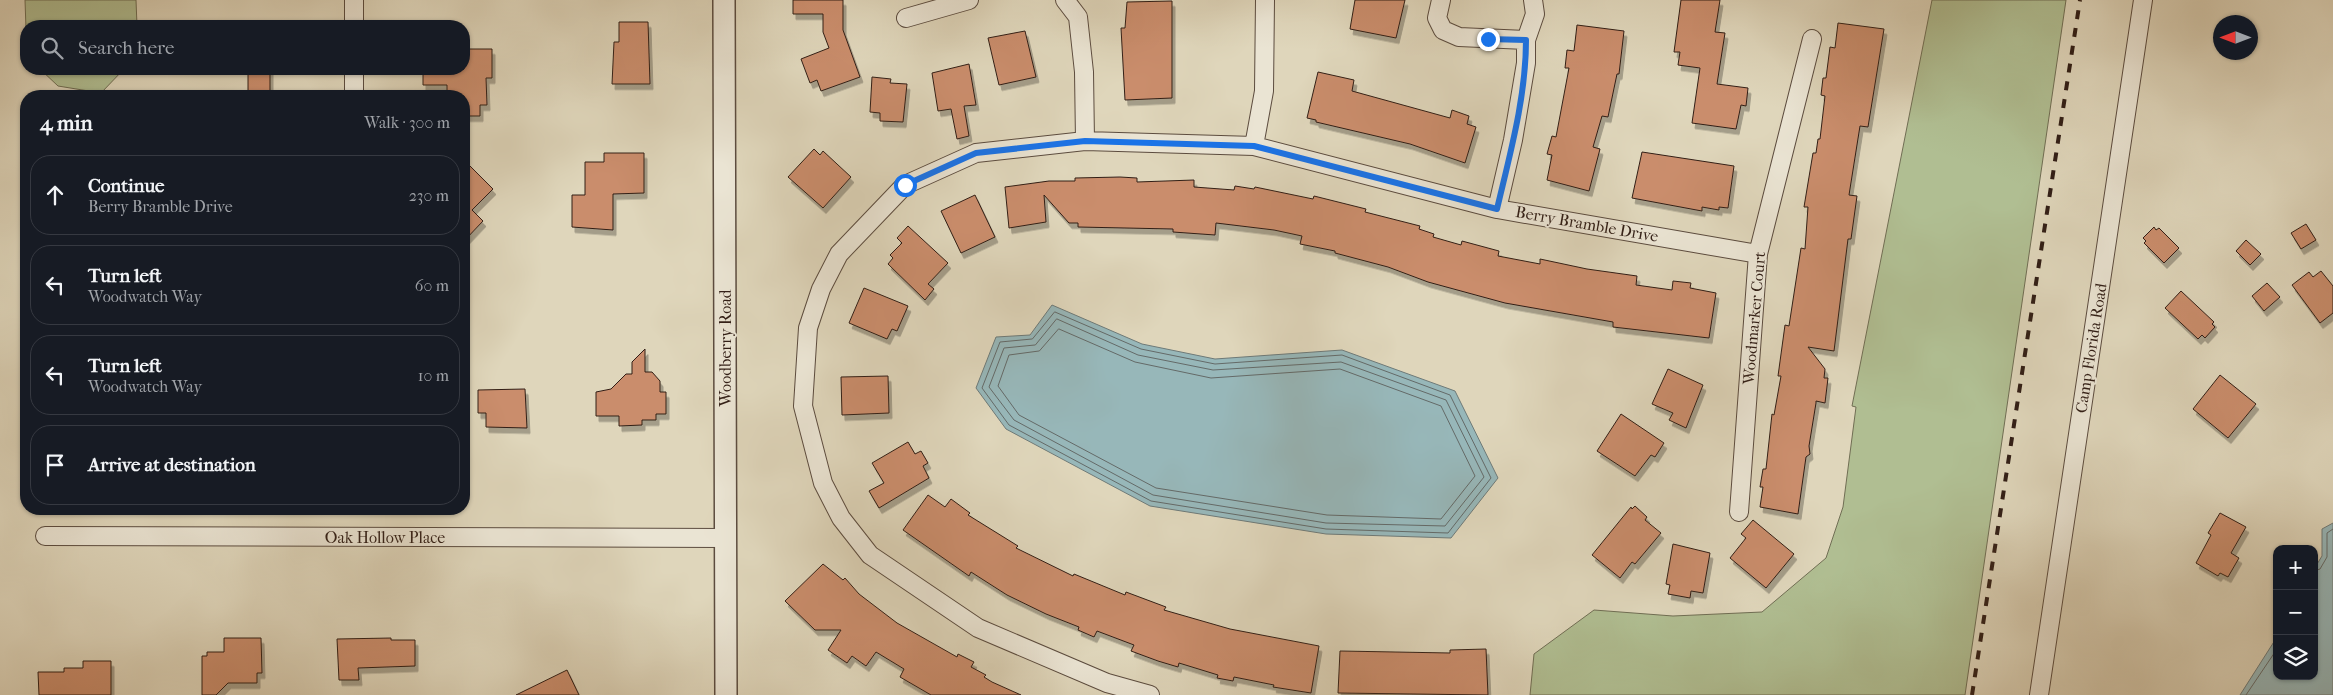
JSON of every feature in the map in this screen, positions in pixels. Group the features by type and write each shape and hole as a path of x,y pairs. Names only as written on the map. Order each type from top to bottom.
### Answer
{"street":[{"path":"354,0 354,20"},
{"name":"Woodberry Road","path":"724,0 726,695"},
{"path":"906,18 970,0"},
{"path":"1065,0 1078,16 1084,72 1085,141"},
{"path":"1254,146 1264,91 1265,0"},
{"path":"1441,0 1437,18 1443,30 1459,37 1526,40"},
{"path":"1497,209 1513,140 1526,63 1526,40 1535,14 1533,0"},
{"name":"Camp Florida Road","path":"2039,695 2143,0"},
{"name":"Woodmarker Court","path":"1739,512 1758,254 1812,39"},
{"path":"354,75 354,90"},
{"name":"Berry Bramble Drive","path":"1150,695 1108,683 978,628 870,555 841,518 823,483 803,406 808,328 821,289 839,254 905,185 976,153 1085,141 1254,146 1497,209 1758,254"},
{"name":"Oak Hollow Place","path":"45,536 726,538"}],"green space":[{"path":"25,0 136,0 137,20 26,20"},
{"path":"1932,0 2066,0 1965,695 1530,695 1534,654 1594,610 1673,616 1762,612 1826,558 1843,507 1856,407 1852,406"},
{"path":"46,75 118,75 104,90 83,90 58,86"}],"water":[{"path":"1052,305 1142,344 1215,359 1342,350 1455,391 1498,478 1451,538 1326,534 1150,506 1006,429 976,388 996,337 1030,335"},
{"path":"2333,523 2333,695 2240,695 2273,643 2273,680 2318,680 2318,562 2322,556 2322,529"}],"building":[{"path":"793,0 843,0 843,30 860,77 821,91 817,80 810,83 801,59 829,48 823,32 823,14 793,14"},
{"path":"1355,0 1405,0 1396,38 1350,29"},
{"path":"1681,0 1720,0 1715,32 1725,33 1717,84 1748,88 1746,106 1741,105 1736,129 1692,123 1700,68 1678,65 1680,52 1674,52"},
{"path":"1172,1 1172,98 1125,100 1121,28 1125,28 1127,2"},
{"path":"619,22 648,22 650,84 612,84 614,42 619,42"},
{"path":"1838,23 1884,29 1868,127 1860,126 1849,195 1857,196 1851,239 1848,239 1834,351 1808,347 1825,369 1824,378 1828,378 1825,403 1816,401 1809,446 1810,454 1806,457 1798,514 1760,507 1763,487 1760,487 1763,469 1766,469 1772,414 1774,415 1781,376 1778,376 1785,325 1789,326 1801,248 1805,249 1808,207 1804,207 1813,153 1816,153 1818,139 1820,139 1825,96 1821,95 1823,78 1826,78 1830,47 1835,48"},
{"path":"1577,25 1624,31 1619,74 1617,74 1608,117 1602,116 1593,147 1600,149 1589,191 1547,180 1552,155 1547,154 1552,136 1556,137 1569,68 1565,68 1567,50 1574,51"},
{"path":"1025,31 1036,77 999,85 988,38"},
{"path":"470,49 492,49 492,78 486,78 487,105 480,105 480,116 470,116 470,90 447,90 447,85 423,85 423,75 470,75"},
{"path":"969,64 976,105 964,106 969,136 957,139 951,109 938,111 932,73"},
{"path":"1318,72 1354,80 1352,91 1450,118 1452,110 1469,116 1467,124 1476,127 1465,163 1410,144 1316,122 1316,120 1307,118"},
{"path":"248,75 270,75 270,90 248,90"},
{"path":"872,77 891,79 890,83 907,84 903,122 880,121 880,113 870,112"},
{"path":"814,149 820,155 823,151 851,177 823,208 788,177"},
{"path":"1642,152 1734,166 1728,208 1719,207 1719,210 1702,207 1702,211 1632,198"},
{"path":"604,153 644,153 644,193 613,194 613,230 572,227 572,195 585,195 585,162 604,162"},
{"path":"470,166 493,189 472,210 483,221 470,235"},
{"path":"1075,178 1137,178 1137,182 1194,180 1194,187 1234,190 1235,186 1254,189 1255,187 1313,199 1314,196 1366,209 1365,212 1420,226 1419,229 1434,234 1433,237 1461,245 1462,241 1499,251 1498,256 1540,264 1540,259 1587,269 1637,276 1636,285 1672,290 1673,281 1691,283 1690,288 1716,293 1709,338 1613,327 1613,322 1505,303 1428,282 1388,267 1335,253 1335,251 1300,244 1302,236 1274,230 1216,223 1215,235 1173,232 1173,229 1078,227 1078,223 1069,223 1044,195 1046,222 1009,228 1005,187 1049,181 1075,181"},
{"path":"975,195 995,237 961,253 941,211"},
{"path":"2306,224 2316,240 2301,249 2291,233"},
{"path":"908,226 948,263 928,284 934,289 925,300 888,264 893,258 890,255 902,243 897,238"},
{"path":"2154,227 2156,230 2159,228 2179,248 2164,263 2144,243 2146,241 2143,238"},
{"path":"2246,240 2261,254 2250,265 2236,251"},
{"path":"2321,271 2333,286 2333,313 2320,323 2292,285 2309,272 2313,277"},
{"path":"2267,283 2280,297 2264,311 2252,296"},
{"path":"864,288 908,306 897,331 892,329 887,339 849,323"},
{"path":"2181,291 2214,322 2212,324 2215,327 2205,338 2202,335 2198,339 2165,308"},
{"path":"645,349 645,372 652,372 660,381 660,392 666,392 666,414 656,414 656,420 642,420 642,425 619,426 619,416 596,416 596,392 611,389 626,374 632,374 632,362"},
{"path":"1668,369 1703,385 1686,428 1669,420 1673,413 1652,404"},
{"path":"2220,375 2256,404 2228,438 2193,409"},
{"path":"888,376 889,413 842,415 841,377"},
{"path":"525,389 527,428 486,427 486,413 478,413 478,390"},
{"path":"1621,414 1664,443 1655,457 1651,455 1635,476 1597,451"},
{"path":"908,442 915,454 921,451 928,463 923,466 929,478 879,508 869,491 884,483 872,463"},
{"path":"928,495 945,507 951,499 970,513 968,515 1018,546 1016,548 1073,576 1074,574 1125,595 1126,592 1166,607 1164,610 1230,629 1319,646 1311,693 1273,687 1274,685 1234,677 1233,681 1217,678 1218,675 1179,663 1178,667 1158,661 1131,651 1134,645 1097,631 1094,637 1078,630 1079,627 1046,614 1007,595 971,572 969,576 903,530"},
{"path":"1635,506 1647,517 1645,520 1661,533 1635,564 1632,562 1620,578 1592,555 1631,507 1632,509"},
{"path":"2220,513 2246,527 2231,553 2239,558 2228,577 2220,573 2218,576 2196,563 2211,535 2208,533"},
{"path":"1753,520 1794,554 1766,588 1730,558 1746,538 1741,534"},
{"path":"1673,544 1710,553 1703,593 1691,591 1690,598 1668,594 1670,585 1666,584"},
{"path":"823,564 843,580 845,578 859,594 897,623 957,657 958,654 974,662 971,667 986,675 984,677 1021,695 931,695 900,677 904,669 876,652 866,666 852,656 847,663 828,650 841,630 815,630 785,601"},
{"path":"224,638 261,638 262,673 257,673 257,683 228,683 216,695 202,695 202,656 207,656 207,652 224,652"},
{"path":"391,638 391,640 415,640 415,666 358,668 359,680 339,680 337,639"},
{"path":"1486,649 1488,695 1338,693 1340,651 1450,653 1450,650"},
{"path":"83,661 111,661 111,695 39,695 38,672 64,672 64,668 83,668"},
{"path":"567,670 579,695 516,695"}],"railway":[{"path":"1972,695 2080,0"}],"route":[{"path":"905,185 976,153 1085,141 1254,146 1497,209 1513,140 1526,63 1526,40 1488,39"}]}
